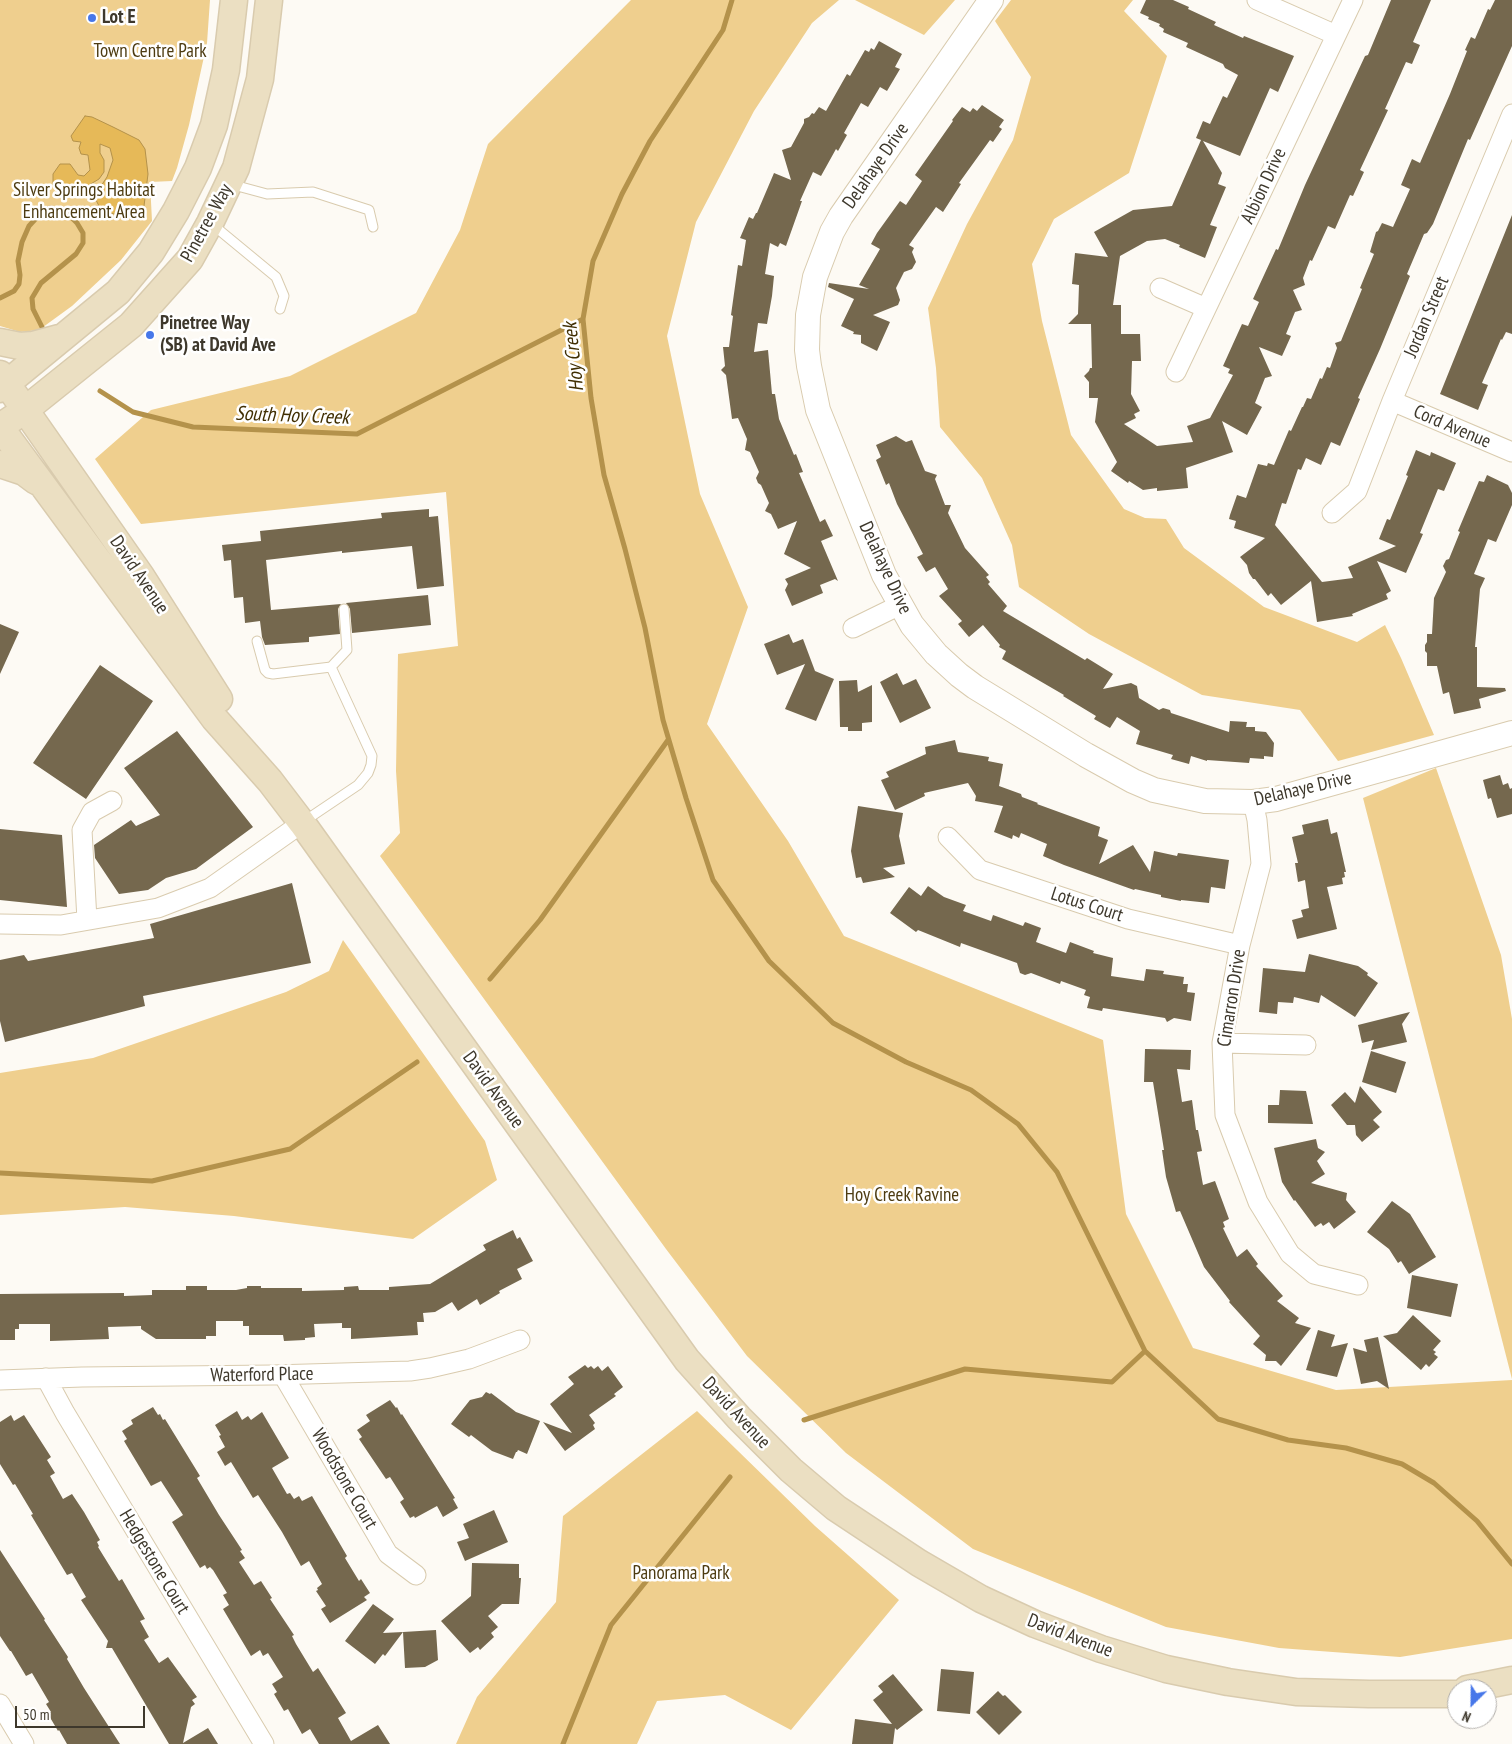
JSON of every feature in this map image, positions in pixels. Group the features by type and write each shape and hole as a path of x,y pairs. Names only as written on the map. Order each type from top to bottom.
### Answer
{"main road":[{"name":"Pinetree Way","path":"2,382 64,336 118,292 145,259 176,212 198,168 214,125 226,70 234,0"},
{"name":"Pinetree Way","path":"0,427 26,410 131,325 190,259 230,184 250,121 260,79 269,0"},
{"path":"0,342 20,346 33,345 64,336"},
{"name":"David Avenue","path":"2,382 26,410 154,596 270,781"},
{"name":"David Avenue","path":"0,427 214,718 270,781 302,823 687,1360 739,1418 791,1470 836,1508 919,1563 981,1599 1035,1624 1101,1649 1166,1668 1219,1680 1296,1692 1369,1694 1447,1692"},
{"path":"0,464 24,472 42,486"},
{"name":"David Avenue","path":"1497,1683 1512,1680"},
{"path":"1497,1693 1512,1693"}],"street":[{"name":"Delahaye Drive","path":"991,0 836,224 819,263 809,303 807,350 811,383 818,410 876,557 900,605 923,639 960,675 983,692 1113,771 1154,790 1205,801 1253,802 1276,799 1512,733"},
{"path":"1258,0 1336,35"},
{"name":"Albion Drive","path":"1176,372 1353,0"},
{"name":"Jordan Street","path":"1332,513 1357,491 1392,401 1512,114"},
{"path":"1160,288 1206,308"},
{"name":"Cord Avenue","path":"1392,401 1512,452"},
{"path":"853,628 900,605"},
{"path":"86,920 82,830 92,812 112,801"},
{"name":"Cimarron Drive","path":"1253,802 1257,820 1261,864 1240,945 1222,1043 1225,1115 1258,1202 1290,1254 1314,1274 1358,1285"},
{"path":"0,924 61,924 158,908 210,888 302,823"},
{"name":"Lotus Court","path":"948,837 980,870 1128,919 1240,945"},
{"path":"1222,1043 1306,1045"},
{"name":"Waterford Place","path":"0,1380 410,1371 469,1359 520,1340"},
{"name":"Woodstone Court","path":"283,1375 388,1554 416,1575"},
{"name":"Hedgestone Court","path":"46,1378 70,1422 264,1744"},
{"path":"0,1704 24,1744"}],"lane":[{"path":"230,184 267,194 313,192 369,210 373,227"},
{"path":"210,223 276,277 284,296 280,309"},
{"path":"257,641 265,670 268,673 331,667 347,650 344,609"},
{"path":"302,823 358,785 368,773 371,765 372,756 331,667"}],"green space":[{"path":"0,0 210,0 207,43 189,125 177,168 172,181 150,182 152,221 121,260 72,306 39,330 20,332 0,326"},
{"name":"Hoy Creek Ravine","path":"631,0 839,0 812,23 754,111 696,222 667,336 700,494 748,607 707,724 788,841 844,936 1103,1040 1126,1214 1193,1348 1336,1390 1512,1380 1512,1639 1400,1657 1279,1648 1166,1627 973,1549 846,1453 747,1356 666,1249 380,856 400,833 396,771 398,654 458,646 446,492 141,524 95,459 151,410 290,376 416,313 460,230 488,144"},
{"path":"855,0 955,0 924,35"},
{"path":"1011,0 1133,0 1124,11 1167,56 1129,173 1054,219 1032,264 1042,321 1071,435 1124,509 1145,518 1166,519 1184,548 1264,607 1357,642 1385,625 1434,735 1338,761 1300,710 1202,695 1089,634 1019,587 1012,545 982,478 940,427 936,368 928,308 967,224 1013,140 1031,77 995,21"},
{"path":"1436,768 1501,955 1512,1019 1512,1379 1363,798"},
{"path":"343,940 485,1141 497,1180 413,1239 234,1216 125,1207 0,1215 0,1073 93,1058 286,992 329,971"},
{"name":"Panorama Park","path":"697,1411 815,1526 899,1600 791,1730 725,1695 657,1701 637,1744 456,1744 477,1697 556,1602 563,1516"}],"shaded area":[{"path":"85,116 92,117 139,140 145,149 148,174 144,206 140,214 131,218 110,213 99,206 95,198 107,177 113,160 110,148 100,144 100,153 104,160 104,172 99,179 89,185 85,194 78,197 53,185 53,174 60,164 70,164 78,175 84,176 90,170 88,155 81,154 79,148 81,142 73,141 71,136"}],"building":[{"path":"1146,0 1173,0 1216,22 1214,25 1243,38 1244,36 1294,56 1278,92 1270,88 1240,156 1203,141 1222,173 1218,184 1226,187 1210,225 1217,227 1205,258 1165,239 1147,241 1120,256 1113,305 1121,305 1121,334 1140,334 1141,361 1132,361 1131,394 1140,411 1134,414 1136,418 1124,424 1157,446 1193,442 1187,426 1210,418 1233,375 1228,373 1230,369 1223,366 1242,324 1248,326 1259,302 1253,299 1276,249 1278,250 1305,185 1365,56 1368,55 1391,0 1431,0 1413,42 1420,45 1412,64 1406,62 1385,109 1388,110 1360,170 1364,172 1353,196 1350,195 1335,229 1328,226 1312,261 1310,260 1303,278 1305,285 1293,290 1302,310 1295,312 1286,334 1291,336 1282,356 1259,347 1272,376 1265,378 1255,403 1262,407 1247,435 1222,421 1233,452 1186,468 1188,488 1157,491 1157,488 1143,490 1129,481 1128,483 1111,471 1117,462 1095,422 1098,398 1089,398 1089,382 1084,376 1092,368 1091,324 1068,324 1078,314 1079,285 1072,284 1075,253 1108,257 1094,232 1133,210 1172,206 1201,140 1196,138 1203,121 1210,124 1223,96 1227,98 1238,75 1225,68 1223,64 1186,47 1188,43 1163,32 1164,29 1159,26 1160,24 1140,13"},
{"path":"1495,0 1512,0 1512,46 1470,140 1468,139 1433,224 1427,233 1424,234 1407,274 1410,276 1358,398 1360,399 1340,446 1331,442 1321,465 1306,458 1301,470 1298,469 1286,504 1282,503 1275,525 1322,582 1353,578 1348,567 1396,546 1379,539 1387,519 1390,520 1408,476 1406,475 1416,450 1430,456 1431,452 1456,463 1444,491 1438,489 1420,533 1423,534 1406,573 1377,561 1391,591 1386,594 1388,599 1352,614 1353,616 1317,622 1311,581 1281,605 1271,593 1268,596 1253,579 1247,565 1240,557 1265,538 1234,528 1236,521 1229,519 1230,515 1237,495 1246,498 1258,464 1267,466 1268,463 1274,465 1289,430 1291,431 1307,398 1311,399 1320,378 1322,379 1327,367 1330,368 1337,348 1335,343 1341,341 1374,254 1370,252 1376,232 1382,223 1393,227 1410,189 1401,185 1412,159 1420,163 1450,94 1467,51 1465,50 1471,37 1475,39 1488,9 1490,10"},
{"path":"879,41 902,54 895,67 900,69 887,91 880,87 868,107 861,103 844,133 847,135 838,151 836,149 821,176 813,172 800,201 802,201 786,246 780,243 778,247 770,243 765,274 774,276 772,296 767,324 758,323 754,352 768,350 772,394 775,394 779,419 794,455 796,454 803,472 799,473 820,522 825,519 833,536 821,541 838,581 835,579 820,585 823,593 792,606 785,590 788,584 785,579 811,568 784,554 797,521 778,529 771,514 765,511 769,503 756,478 759,472 750,452 745,450 747,439 738,418 732,419 726,375 721,370 725,366 723,347 729,347 733,316 731,315 738,265 742,266 746,240 740,238 749,217 753,219 757,213 774,173 791,180 782,150 791,147 804,123 804,119 812,113 814,114 819,107 826,111 847,74 850,76 865,50 869,52 871,48 874,50"},
{"path":"982,105 1004,120 999,127 1002,129 993,142 990,140 959,183 961,184 943,212 936,207 909,245 914,248 912,252 916,262 912,269 904,272 896,288 900,300 898,305 873,315 890,322 877,351 861,343 861,335 853,334 854,332 841,326 854,299 828,287 829,283 869,289 859,285 880,249 871,244 877,233 900,201 906,205 922,181 915,175 962,107 970,112 973,108 977,111"},
{"path":"1512,215 1512,334 1506,332 1501,339 1482,383 1488,385 1478,410 1440,394"},
{"path":"896,436 906,442 912,440 925,471 937,475 935,479 945,505 951,505 948,513 965,548 989,575 986,577 990,582 988,584 1007,606 1003,611 1085,660 1087,658 1113,674 1103,689 1131,683 1137,686 1139,698 1159,710 1163,708 1170,710 1171,713 1229,732 1230,721 1247,722 1246,727 1255,727 1255,731 1266,732 1274,743 1273,757 1264,756 1264,759 1250,758 1249,763 1207,761 1191,756 1189,764 1171,759 1173,755 1136,744 1140,731 1117,717 1110,728 1094,719 1096,716 1064,695 1002,659 1006,651 999,647 1000,645 983,625 969,637 958,624 962,621 939,596 948,589 935,567 926,572 917,557 923,554 897,504 889,483 886,485 876,460 881,457 876,445"},
{"path":"1487,475 1508,485 1512,493 1512,505 1496,542 1488,539 1474,574 1485,578 1480,589 1475,647 1477,647 1477,687 1505,688 1506,691 1479,699 1481,708 1454,714 1449,692 1443,694 1437,666 1427,666 1425,645 1427,634 1432,634 1434,598 1446,572 1443,566 1446,560 1449,559 1460,532 1458,531 1479,481 1484,482"},
{"path":"429,509 429,517 438,516 444,586 417,589 412,546 342,553 342,551 266,560 271,610 341,604 338,609 340,634 309,637 309,642 265,645 260,621 245,623 243,597 234,598 231,560 224,561 222,545 261,541 260,531 382,518 381,513"},
{"path":"428,595 431,625 352,633 350,609 346,603"},
{"path":"0,624 19,632 0,674"},
{"path":"789,634 793,643 803,639 815,671 834,679 816,721 785,709 805,664 777,675 764,644"},
{"path":"100,665 153,701 86,799 33,763"},
{"path":"897,673 903,685 916,679 931,708 900,723 880,682"},
{"path":"857,680 858,692 872,685 872,722 862,723 862,731 848,731 848,727 840,727 839,681"},
{"path":"177,731 253,827 196,869 166,878 148,890 119,894 95,858 94,845 131,820 136,826 160,815 124,768"},
{"path":"955,740 958,752 989,757 988,761 1003,764 999,786 1021,794 1022,797 1037,804 1100,827 1098,836 1108,840 1099,864 1133,845 1150,872 1154,851 1177,856 1178,853 1229,860 1225,889 1211,887 1209,903 1181,901 1134,890 1064,865 1043,856 1047,844 1021,833 1019,838 1013,835 1012,839 994,832 1003,806 975,801 976,796 968,783 924,793 925,796 895,810 881,780 889,777 886,772 926,754 925,747"},
{"path":"1500,775 1503,785 1508,783 1510,789 1512,788 1512,814 1497,818 1491,798 1488,799 1483,780"},
{"path":"858,806 903,813 899,836 905,864 883,868 895,877 863,883 861,877 856,878 851,851"},
{"path":"1328,819 1331,834 1337,832 1346,872 1344,872 1345,877 1342,878 1343,884 1327,887 1337,929 1297,939 1292,920 1303,917 1301,910 1309,908 1305,880 1298,882 1295,863 1298,863 1292,837 1304,834 1302,825"},
{"path":"0,829 62,835 67,907 0,900"},
{"path":"292,883 311,963 143,996 145,1006 5,1042 0,1021 0,960 24,955 28,961 154,938 150,924"},
{"path":"928,886 944,897 966,905 963,911 991,921 993,915 1023,926 1025,922 1041,928 1036,942 1066,953 1070,942 1094,951 1093,953 1113,958 1111,976 1144,981 1146,969 1164,971 1163,974 1184,977 1183,984 1188,984 1187,992 1195,993 1191,1021 1174,1018 1167,1022 1165,1018 1103,1008 1102,1011 1087,1008 1090,997 1084,995 1086,990 1061,981 1060,984 1031,973 1025,975 1020,973 1017,963 961,943 960,947 918,930 916,932 890,913 909,887 921,896"},
{"path":"1309,954 1358,966 1378,983 1355,1017 1321,995 1319,1003 1294,997 1293,1003 1278,1002 1277,1014 1259,1012 1263,968 1305,972"},
{"path":"1410,1012 1402,1024 1407,1042 1371,1050 1374,1040 1362,1043 1358,1025"},
{"path":"1145,1049 1191,1050 1190,1070 1177,1069 1182,1102 1192,1100 1196,1130 1198,1130 1202,1151 1197,1152 1203,1185 1215,1181 1229,1219 1223,1222 1225,1227 1223,1228 1237,1257 1247,1249 1258,1264 1256,1266 1283,1296 1277,1301 1299,1318 1295,1323 1311,1328 1281,1366 1276,1361 1265,1361 1266,1355 1253,1344 1260,1336 1229,1302 1204,1267 1180,1211 1176,1212 1166,1177 1162,1150 1164,1150 1153,1082 1144,1082"},
{"path":"1371,1051 1406,1062 1396,1093 1362,1082"},
{"path":"1360,1086 1382,1112 1373,1120 1380,1127 1362,1142 1356,1135 1355,1125 1347,1125 1331,1105 1345,1092 1355,1103"},
{"path":"1280,1090 1306,1091 1313,1124 1268,1123 1268,1105 1279,1105"},
{"path":"1316,1139 1318,1148 1325,1152 1317,1161 1325,1174 1311,1183 1347,1193 1346,1200 1356,1212 1334,1229 1329,1222 1323,1226 1321,1223 1315,1227 1294,1201 1282,1182 1274,1148"},
{"path":"1392,1201 1410,1214 1436,1257 1409,1274 1401,1261 1398,1263 1389,1249 1367,1232"},
{"path":"513,1230 517,1239 520,1237 533,1261 517,1269 522,1279 499,1291 500,1293 480,1305 477,1299 458,1311 452,1302 435,1312 423,1313 424,1322 417,1322 418,1335 351,1339 351,1328 342,1328 342,1323 314,1324 315,1337 305,1338 305,1340 284,1341 283,1335 249,1335 249,1326 243,1326 243,1321 216,1321 216,1336 206,1336 206,1339 156,1339 141,1329 141,1326 108,1327 109,1339 50,1341 50,1324 19,1324 19,1329 15,1329 15,1340 0,1340 0,1294 124,1293 124,1296 152,1295 152,1290 186,1290 186,1286 207,1286 207,1290 236,1290 247,1288 247,1286 261,1286 261,1288 302,1288 302,1291 344,1290 344,1287 358,1286 359,1290 389,1290 389,1287 430,1284 486,1250 483,1245"},
{"path":"1412,1275 1458,1284 1451,1317 1407,1308"},
{"path":"1413,1315 1441,1341 1433,1350 1436,1352 1434,1354 1438,1357 1429,1367 1426,1364 1421,1370 1383,1336 1397,1333"},
{"path":"1318,1330 1335,1335 1331,1347 1348,1343 1337,1377 1306,1370"},
{"path":"1378,1337 1389,1389 1377,1381 1361,1384 1353,1348 1367,1352 1364,1340"},
{"path":"585,1365 588,1368 591,1366 594,1369 598,1366 602,1371 608,1366 623,1387 614,1394 616,1396 589,1415 595,1423 593,1425 595,1429 565,1451 543,1422 572,1433 550,1404 574,1384 568,1377"},
{"path":"486,1392 491,1393 516,1412 540,1421 527,1454 518,1450 513,1459 492,1451 471,1435 469,1437 451,1424 470,1400 482,1397"},
{"path":"390,1400 402,1414 455,1498 453,1499 458,1508 443,1517 437,1506 415,1518 414,1516 410,1518 400,1502 404,1499 390,1477 386,1479 359,1439 362,1437 357,1430 370,1421 366,1415"},
{"path":"153,1407 163,1420 165,1419 200,1476 197,1478 242,1550 240,1551 245,1558 239,1562 254,1585 261,1581 272,1598 270,1599 294,1635 292,1636 296,1644 313,1672 318,1668 346,1713 338,1718 351,1741 378,1725 390,1744 319,1744 310,1729 302,1734 288,1709 284,1711 274,1694 277,1692 272,1684 283,1677 268,1653 263,1656 260,1650 251,1656 223,1609 229,1605 223,1595 227,1593 210,1567 207,1569 205,1565 200,1568 172,1522 183,1515 161,1481 151,1486 124,1441 127,1439 122,1431 133,1424 131,1420"},
{"path":"237,1411 242,1420 248,1416 251,1420 262,1412 289,1458 272,1468 287,1494 290,1493 294,1499 299,1496 302,1501 312,1496 347,1556 345,1558 359,1581 361,1579 370,1593 364,1597 367,1600 330,1623 321,1609 326,1606 316,1591 322,1584 309,1561 301,1566 258,1495 253,1498 231,1462 225,1466 217,1452 225,1447 215,1425"},
{"path":"11,1415 14,1421 24,1415 51,1457 47,1460 55,1473 50,1476 63,1499 72,1494 84,1512 100,1540 97,1542 98,1547 119,1581 122,1579 145,1619 140,1621 149,1637 144,1640 159,1663 168,1657 197,1697 192,1700 195,1704 191,1707 183,1743 208,1728 218,1744 169,1744 112,1648 106,1648 108,1641 81,1600 86,1597 72,1573 67,1575 15,1484 13,1485 0,1464 0,1422"},
{"path":"494,1510 508,1542 465,1561 457,1542 469,1538 463,1524"},
{"path":"0,1550 45,1619 84,1688 120,1744 67,1744 58,1731 48,1714 51,1712 46,1704 49,1702 32,1673 26,1676 0,1636"},
{"path":"472,1563 519,1564 519,1578 521,1578 519,1604 502,1604 488,1616 498,1627 491,1633 494,1637 480,1650 478,1647 470,1653 441,1621 471,1596"},
{"path":"373,1604 394,1619 383,1633 403,1632 385,1656 383,1654 375,1664 345,1641"},
{"path":"436,1630 438,1660 425,1667 405,1668 403,1632"},
{"path":"941,1669 974,1672 970,1714 937,1711"},
{"path":"893,1674 923,1710 897,1730 895,1728 893,1744 852,1744 855,1719 892,1724 873,1700 883,1692 878,1686"},
{"path":"998,1691 1003,1696 1005,1695 1022,1712 999,1735 976,1712"}],"waterway":[{"name":"Hoy Creek","path":"732,0 723,30 650,141 622,194 593,261 583,319 591,398 604,475 645,628 663,720 713,880 769,961 833,1023 906,1062 971,1090 1018,1124 1057,1172 1145,1351 1218,1419 1288,1440 1346,1448 1402,1464 1434,1483 1477,1521 1512,1564"},
{"path":"0,298 14,291 19,284 18,261 22,242 29,226 40,214 50,208 68,214 83,233 83,243 76,254 41,283 32,298 33,309 42,327"},
{"name":"South Hoy Creek","path":"100,391 133,412 193,427 357,434 583,319"},
{"path":"490,979 540,920 668,740"},
{"path":"0,1173 152,1181 290,1149 417,1062"},
{"path":"804,1420 965,1369 1112,1382 1145,1351"},
{"path":"563,1744 611,1625 730,1477"}],"place":[{"name":"Lot E","path":"92,18"},
{"name":"Pinetree Way (SB) at David Ave","path":"150,335"}],"park label":[{"name":"Town Centre Park","path":"150,52"},
{"name":"Silver Springs Habitat Enhancement Area","path":"84,202"}]}
